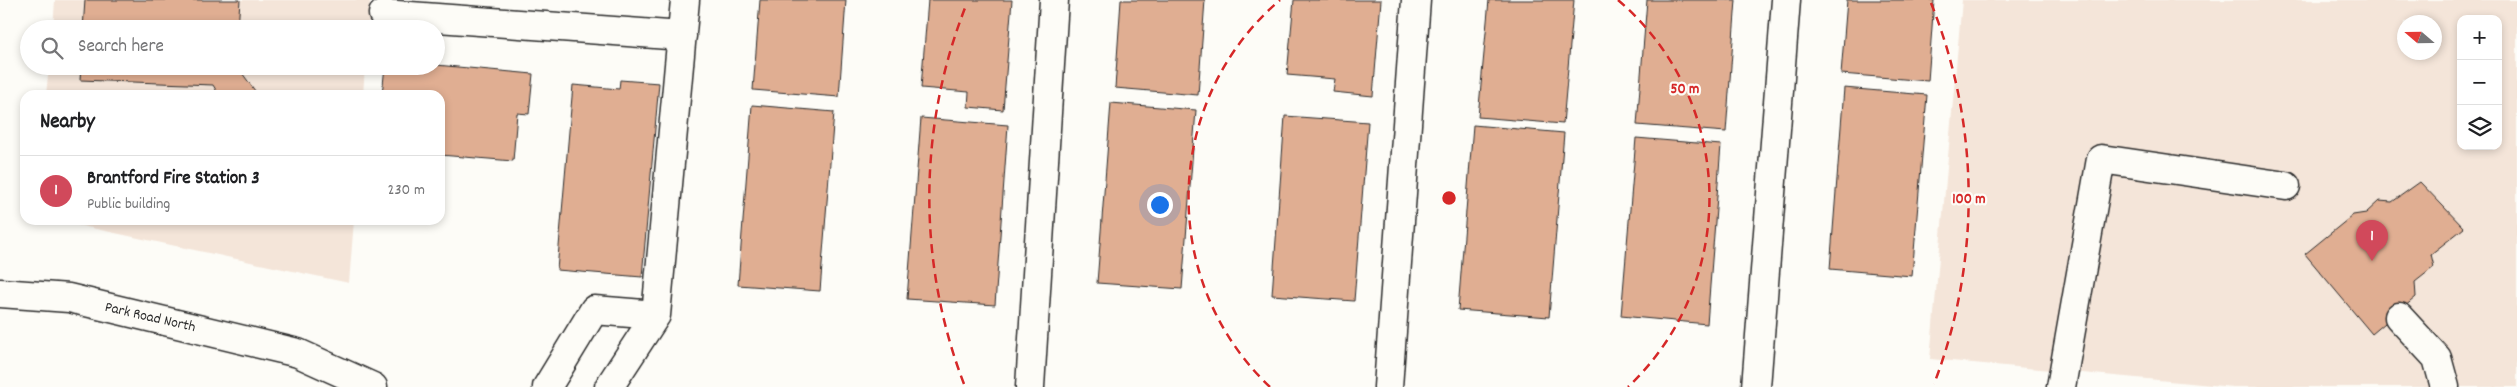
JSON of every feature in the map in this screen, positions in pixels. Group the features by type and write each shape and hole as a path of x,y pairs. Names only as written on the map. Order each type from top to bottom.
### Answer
{"main road":[{"path":"609,387 656,315 685,0"},
{"path":"1030,387 1054,0"},
{"path":"1388,387 1416,0"},
{"path":"1756,387 1786,0"},
{"path":"383,14 682,36"},
{"path":"2061,387 2100,159 2286,186"},
{"name":"Park Road North","path":"0,293 69,298 298,353 373,387"},
{"path":"547,387 594,310 656,315"},
{"path":"2399,317 2437,358 2444,387"}],"shaded area":[{"path":"55,0 370,0 369,20 54,20"},
{"path":"1962,0 2517,0 2517,387 2233,387 1930,359"},
{"path":"48,75 364,75 363,90 47,90"},
{"path":"77,225 354,225 349,283"}],"building":[{"path":"85,0 240,0 239,20 84,20"},
{"path":"760,0 846,0 839,97 753,90"},
{"path":"928,0 1012,0 1003,110 968,107 969,92 921,88"},
{"path":"1121,0 1205,0 1198,95 1115,88"},
{"path":"1294,0 1381,0 1373,96 1333,92 1335,79 1287,75"},
{"path":"1489,0 1574,0 1563,124 1478,117"},
{"path":"1647,0 1736,0 1726,132 1637,125"},
{"path":"1847,0 1934,0 1928,81 1841,74"},
{"path":"445,66 533,74 529,114 517,113 513,161 445,155 445,90 383,90 384,75 445,75"},
{"path":"80,75 244,75 254,90 216,90 213,85 80,80"},
{"path":"620,80 659,83 642,277 557,270 573,85 619,89"},
{"path":"1844,88 1927,95 1912,276 1830,269"},
{"path":"1111,103 1196,110 1182,289 1097,283"},
{"path":"752,105 834,112 820,291 738,285"},
{"path":"1285,116 1368,122 1354,301 1272,295"},
{"path":"921,118 1008,125 995,305 907,299"},
{"path":"1473,125 1564,133 1549,317 1458,310"},
{"path":"1636,138 1721,145 1707,324 1621,316"},
{"path":"2420,182 2464,228 2431,254 2434,267 2415,282 2416,297 2372,334 2305,254 2353,215 2366,213 2379,201 2392,202"}],"place":[{"name":"Brantford Fire Station 3","path":"2372,261"}]}
